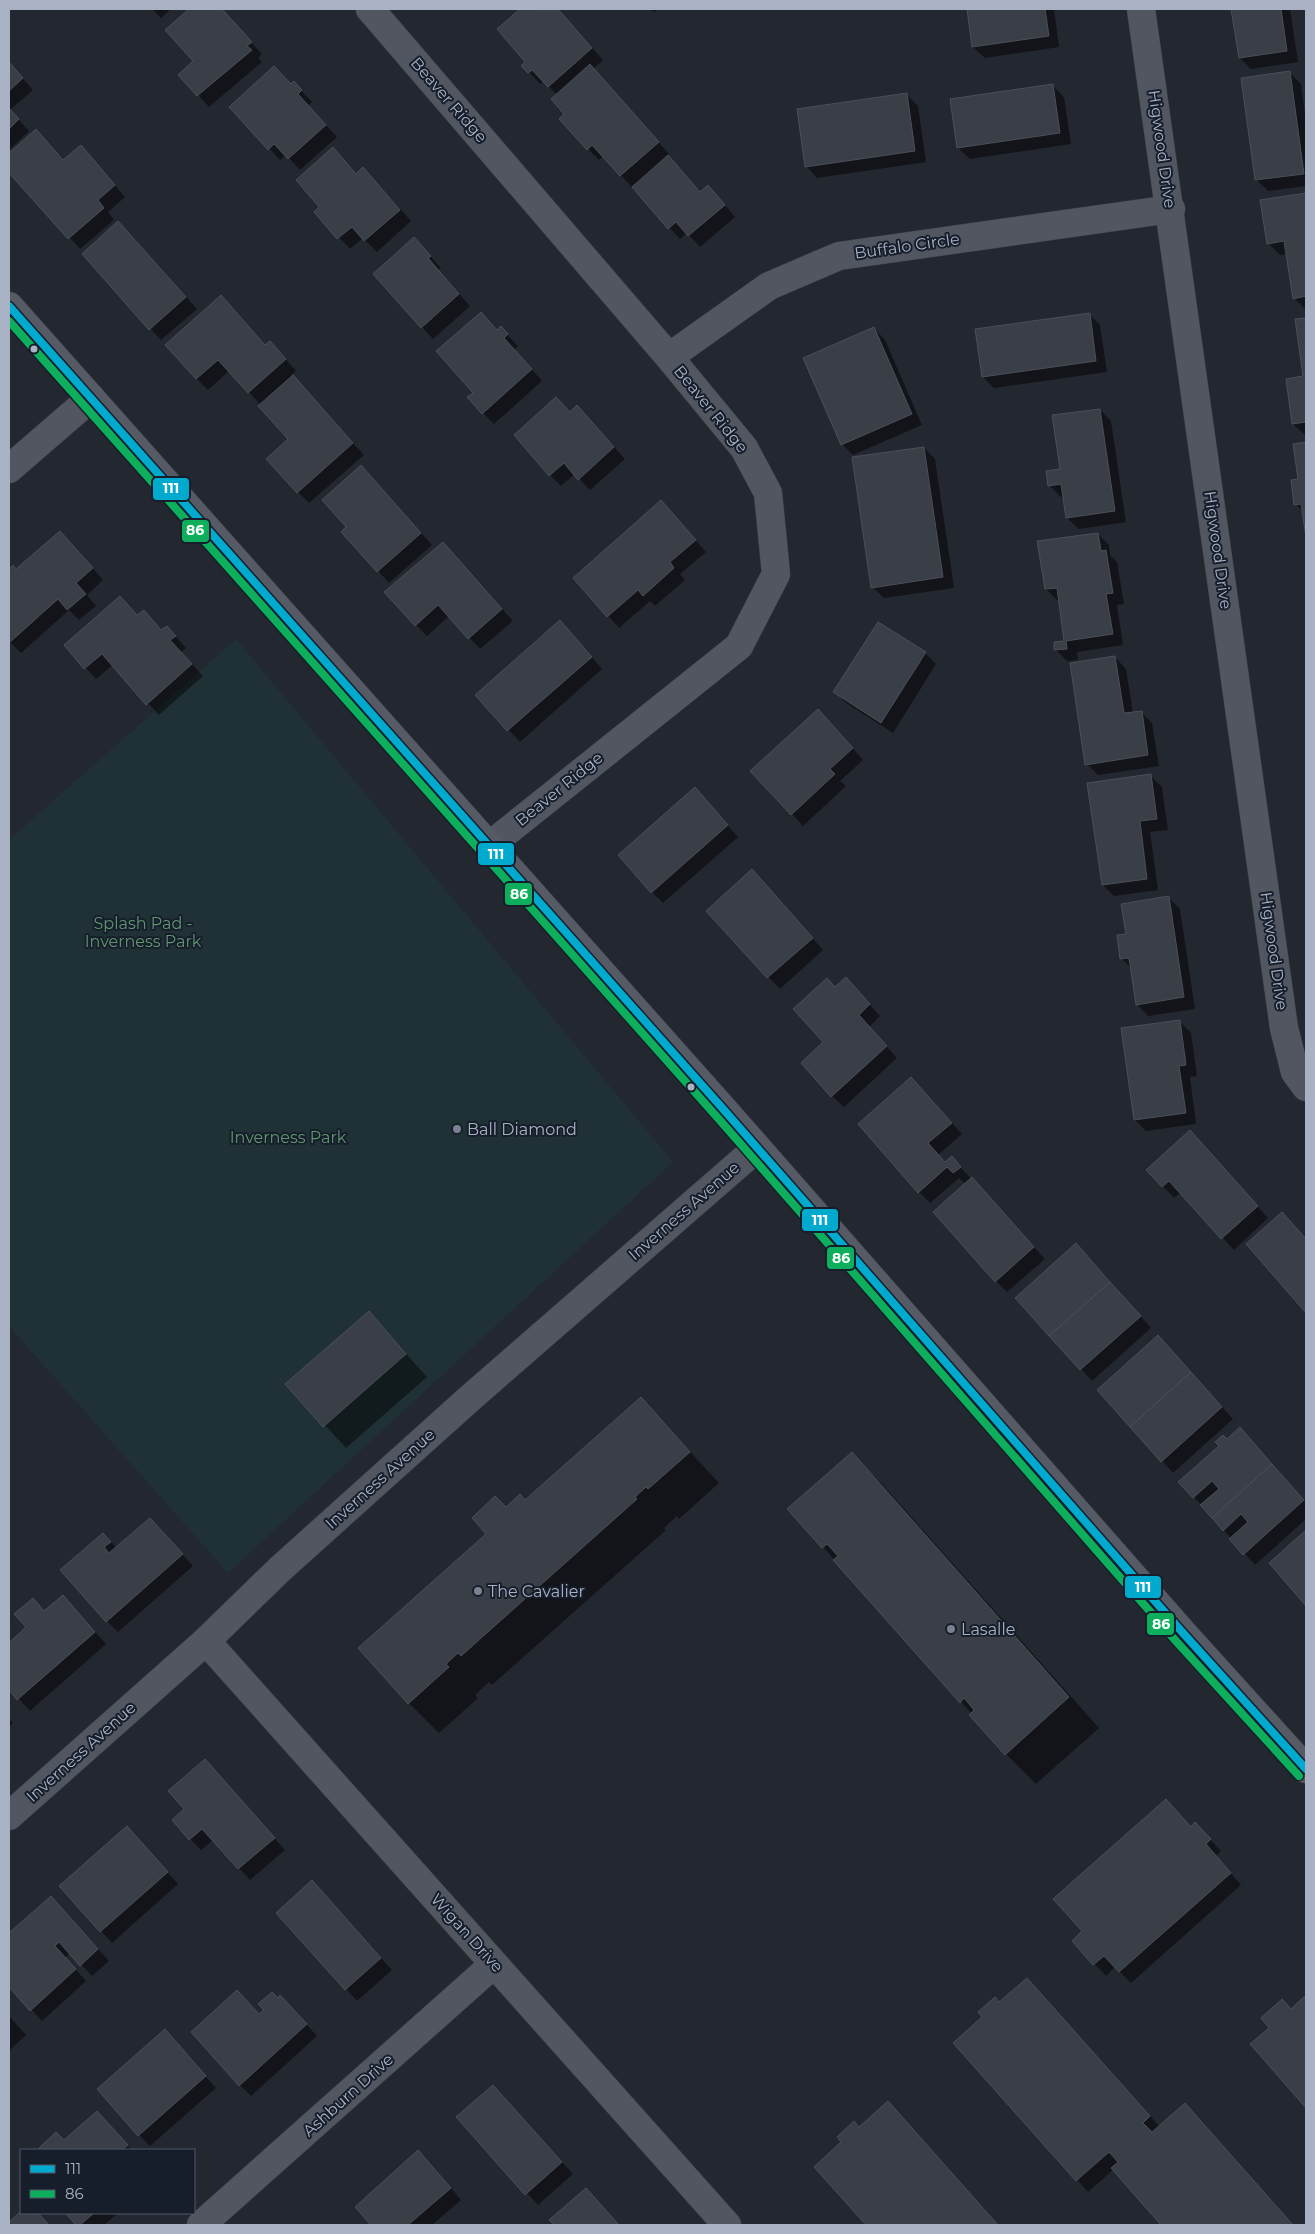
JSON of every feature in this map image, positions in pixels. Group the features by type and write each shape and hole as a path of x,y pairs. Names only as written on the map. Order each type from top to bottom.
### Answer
{"main road":[{"path":"9,306 757,1148 1183,1633 1306,1769"}],"street":[{"name":"Higwood Drive","path":"1141,9 1171,209 1284,1028 1295,1072 1306,1087"},
{"name":"Beaver Ridge","path":"379,12 744,448 768,494 776,574 739,646 489,846"},
{"name":"Buffalo Circle","path":"669,357 769,286 840,256 1171,209"},
{"path":"9,469 90,398"},
{"name":"Inverness Avenue","path":"9,1816 206,1641 280,1569 470,1399 757,1148"},
{"name":"Wigan Drive","path":"206,1641 727,2225"},
{"name":"Ashburn Drive","path":"201,2225 494,1964"}],"green space":[{"name":"Inverness Park","path":"236,639 673,1162 228,1573 9,1326 9,840"}],"building":[{"path":"189,9 222,9 252,42 247,46 252,50 197,96 178,75 193,61 165,30"},
{"path":"520,9 558,9 592,48 548,87 532,70 528,73 521,66 525,62 497,29"},
{"path":"967,9 1045,9 1049,36 972,47"},
{"path":"1231,9 1281,9 1287,51 1239,58"},
{"path":"9,62 23,78 9,91"},
{"path":"590,64 659,142 620,176 592,145 587,150 559,119 564,114 551,99"},
{"path":"274,66 291,84 294,81 302,90 298,94 326,125 288,159 274,144 268,150 229,107"},
{"path":"1290,71 1304,174 1255,180 1241,78"},
{"path":"1053,84 1060,133 957,148 950,99"},
{"path":"907,93 915,151 805,167 797,109"},
{"path":"9,108 19,119 9,129"},
{"path":"36,129 63,160 81,145 115,185 98,200 104,208 68,239 9,173 9,153"},
{"path":"333,147 356,174 363,167 400,210 364,241 352,227 337,239 314,212 319,207 296,180"},
{"path":"668,155 700,192 708,185 725,205 688,236 676,222 668,229 632,187"},
{"path":"1306,193 1306,296 1293,299 1284,241 1267,244 1260,200"},
{"path":"118,221 186,297 149,330 82,254"},
{"path":"414,237 431,256 428,258 459,294 421,328 373,274"},
{"path":"221,295 265,345 270,341 286,359 248,393 218,360 196,379 165,345"},
{"path":"481,312 497,330 501,326 508,334 504,338 532,369 482,414 467,397 473,393 436,351"},
{"path":"1090,313 1096,361 982,377 975,329"},
{"path":"1306,318 1306,422 1292,424 1286,379 1303,376 1295,319"},
{"path":"874,327 912,414 841,445 803,358"},
{"path":"293,375 353,443 297,493 266,459 288,439 258,406"},
{"path":"556,397 570,412 577,405 614,447 578,480 564,463 549,476 514,435"},
{"path":"1100,409 1115,511 1066,518 1061,484 1048,486 1046,471 1060,469 1052,415"},
{"path":"1306,442 1306,537 1301,504 1294,505 1291,480 1298,479 1293,444"},
{"path":"924,447 943,577 871,588 852,457"},
{"path":"361,465 421,533 377,572 341,532 346,527 322,500"},
{"path":"661,500 696,540 670,562 674,568 643,596 638,590 607,617 573,578"},
{"path":"60,531 93,568 76,583 86,594 67,610 58,599 9,643 9,569 13,565 16,569"},
{"path":"1098,533 1101,551 1106,550 1113,593 1106,594 1113,634 1066,641 1067,649 1054,650 1054,642 1064,641 1057,588 1045,589 1037,541"},
{"path":"443,542 502,609 468,639 438,605 415,626 384,592"},
{"path":"120,596 137,615 144,610 161,630 167,626 176,636 170,640 192,664 146,705 102,654 84,669 64,645"},
{"path":"560,620 592,657 507,731 475,695"},
{"path":"878,622 926,652 881,723 833,692"},
{"path":"1115,656 1124,713 1142,711 1148,755 1085,765 1070,663"},
{"path":"818,709 853,748 830,769 835,774 791,815 750,771"},
{"path":"1151,774 1157,819 1140,821 1147,879 1102,885 1087,783"},
{"path":"695,787 728,825 651,893 618,855"},
{"path":"752,869 813,938 767,978 706,911"},
{"path":"1169,896 1184,997 1136,1005 1129,958 1120,959 1117,935 1126,934 1121,904"},
{"path":"846,977 870,1004 859,1015 887,1046 831,1097 801,1063 823,1042 793,1009 827,978 835,987"},
{"path":"1180,1020 1186,1065 1179,1066 1186,1113 1134,1120 1121,1028"},
{"path":"911,1077 952,1123 928,1143 945,1162 952,1156 961,1167 953,1173 947,1167 918,1193 858,1124"},
{"path":"1190,1130 1258,1206 1221,1239 1169,1181 1162,1187 1146,1170"},
{"path":"972,1177 1034,1247 995,1282 933,1212"},
{"path":"1282,1212 1306,1239 1306,1313 1246,1244"},
{"path":"1076,1243 1110,1282 1049,1336 1015,1298"},
{"path":"1110,1282 1141,1316 1080,1370 1049,1336"},
{"path":"369,1311 406,1354 323,1427 285,1384"},
{"path":"1158,1335 1191,1372 1130,1427 1097,1390"},
{"path":"1191,1372 1222,1407 1161,1462 1130,1427"},
{"name":"The Cavalier","path":"641,1397 690,1452 648,1489 646,1487 635,1497 637,1499 461,1656 458,1653 446,1664 449,1667 408,1704 358,1648 486,1534 472,1518 495,1496 506,1507 520,1494 525,1500"},
{"path":"1240,1427 1272,1464 1212,1518 1200,1505 1219,1489 1212,1481 1193,1498 1178,1482 1219,1446 1215,1442 1223,1435 1227,1439"},
{"name":"Lasalle","path":"852,1452 1069,1697 1005,1755 969,1715 974,1710 964,1698 960,1703 833,1560 838,1556 827,1544 822,1548 787,1509"},
{"path":"1272,1464 1304,1500 1243,1555 1229,1539 1248,1522 1241,1514 1223,1531 1212,1518"},
{"path":"150,1518 183,1554 106,1622 60,1570 103,1533 111,1542 104,1547 109,1553"},
{"path":"1305,1531 1306,1533 1306,1606 1269,1563"},
{"path":"63,1595 95,1632 17,1700 9,1690 9,1643 26,1627 14,1614 33,1598 44,1611"},
{"path":"205,1759 275,1838 238,1869 202,1829 189,1840 172,1820 184,1809 168,1791"},
{"path":"1166,1799 1191,1827 1195,1822 1211,1839 1206,1844 1231,1873 1119,1972 1104,1956 1093,1965 1072,1941 1082,1931 1053,1899"},
{"path":"127,1826 168,1872 100,1932 59,1886"},
{"path":"312,1880 381,1958 345,1990 276,1913"},
{"path":"51,1896 98,1949 80,1966 59,1942 55,1946 76,1969 30,2011 9,1987 9,1933"},
{"path":"1027,1978 1150,2116 1143,2123 1152,2132 1185,2103 1293,2225 1161,2225 1111,2168 1118,2162 1109,2152 1076,2181 953,2043 982,2017 978,2012 995,1997 999,2002"},
{"path":"237,1990 259,2014 264,2010 258,2004 272,1992 278,1998 280,1995 307,2024 239,2086 191,2032"},
{"path":"1306,1995 1306,2108 1250,2044 1269,2028 1261,2018 1282,1999 1291,2009"},
{"path":"165,2029 206,2076 138,2136 97,2089"},
{"path":"493,2085 562,2162 525,2195 456,2117"},
{"path":"888,2101 998,2225 866,2225 814,2167 841,2142 837,2137 854,2121 859,2127"},
{"path":"97,2111 128,2145 123,2149 39,2148 56,2132 64,2140"},
{"path":"418,2150 451,2188 408,2225 371,2225 355,2207"},
{"path":"586,2188 619,2225 554,2225 549,2220"},
{"path":"20,2212 20,2214 39,2214 49,2225 9,2225 9,2222"},
{"path":"66,2214 93,2214 80,2225 76,2225"}],"transit line":[{"name":"111","path":"9,306 724,1110 1183,1633 1306,1769"},
{"name":"86","path":"9,321 717,1117 1175,1640 1299,1776"}],"place":[{"name":"Ball Diamond","path":"457,1129"},
{"name":"The Cavalier","path":"478,1591"},
{"name":"Lasalle","path":"951,1629"}],"park label":[{"name":"Splash Pad - Inverness Park","path":"143,932"}]}
